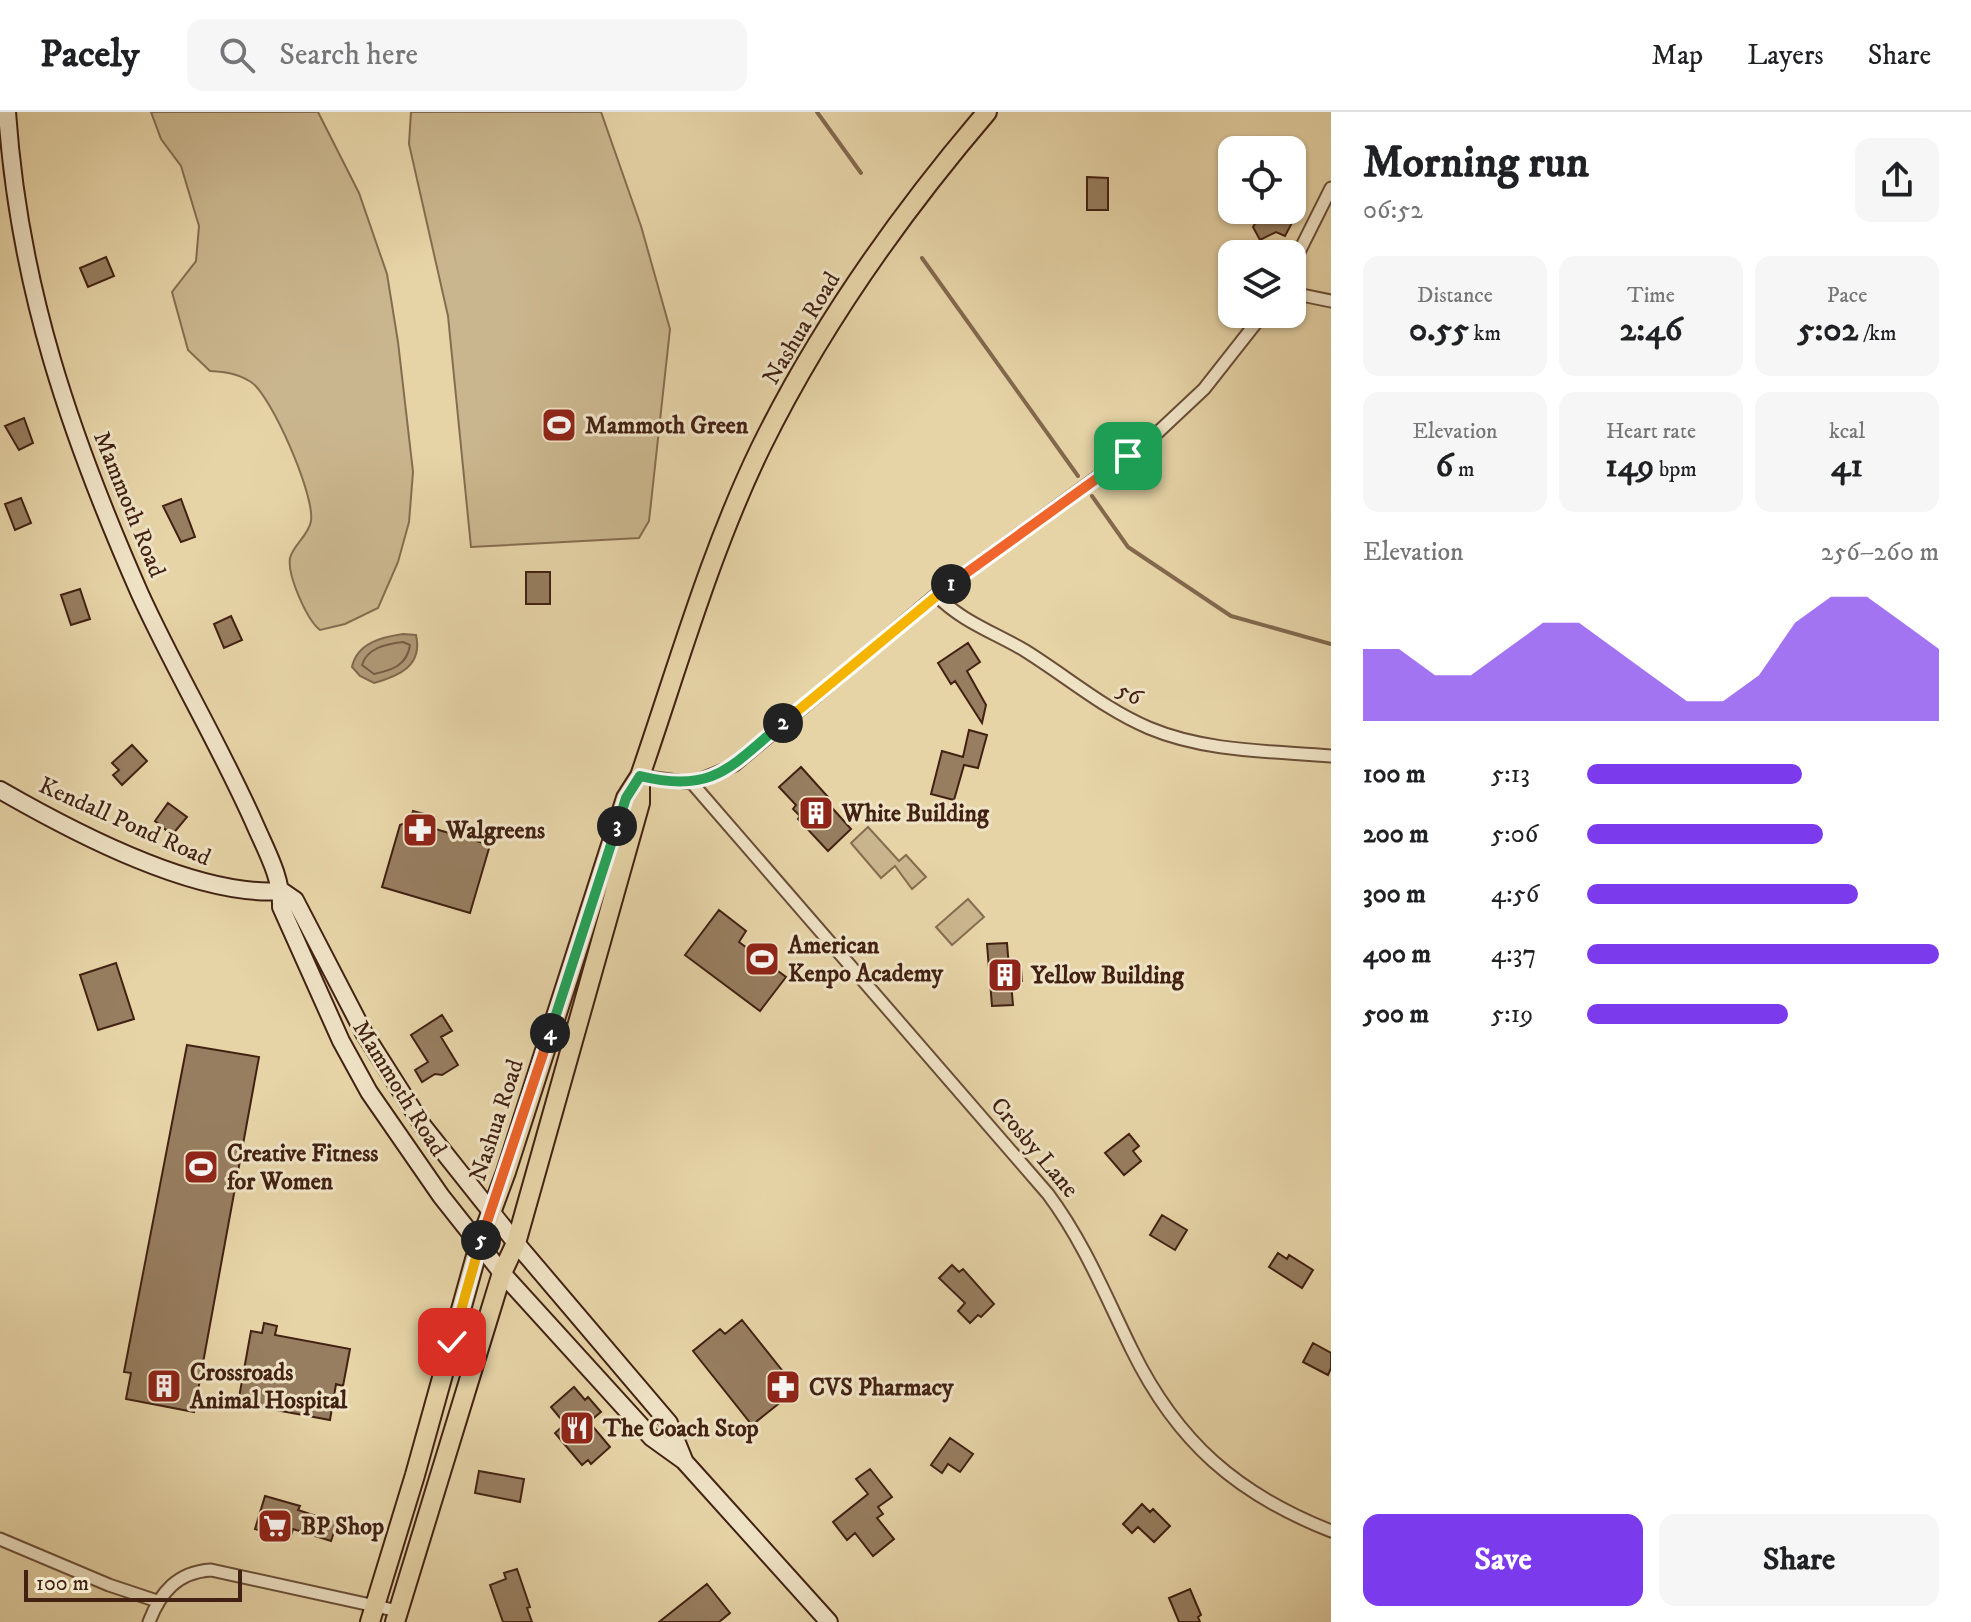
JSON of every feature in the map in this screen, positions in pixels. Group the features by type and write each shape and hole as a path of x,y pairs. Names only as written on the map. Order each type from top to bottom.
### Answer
{"main road":[{"name":"Mammoth Road","path":"7,112 15,195 34,295 60,394 96,490 142,597 248,808 282,891 281,907 341,1041 399,1137 502,1273 652,1438 684,1461 829,1622"},
{"name":"Nashua Road","path":"372,1614 415,1475 479,1245 626,798 640,776 720,544 761,446 799,373 880,247 987,112"},
{"name":"Nashua Road","path":"397,1617 502,1273 516,1243 626,860 640,803 640,776"},
{"name":"Kendall Pond Road","path":"0,790 111,846 186,877 234,891 282,891"},
{"name":"Mammoth Road","path":"282,891 295,900 364,1033 423,1126 516,1243 669,1423 684,1461"}],"street":[{"path":"1305,240 1331,188"},
{"path":"1306,296 1331,301"},
{"path":"640,776 692,783 735,765 936,595 1155,435 1204,389 1252,328"},
{"name":"56","path":"936,595 963,619 1023,649 1105,705 1150,728 1214,746 1331,756"},
{"name":"Crosby Lane","path":"692,783 1048,1194 1078,1236 1145,1375 1180,1426 1206,1455 1247,1489 1269,1504 1331,1531"},
{"path":"0,1539 109,1585 157,1601"},
{"path":"149,1622 157,1601 181,1578 211,1570 372,1614 397,1617"}],"shaded area":[{"path":"151,112 318,112 359,193 387,274 413,472 409,522 398,562 378,608 345,624 320,630 309,617 295,586 290,558 310,526 310,508 299,469 280,425 251,382 236,375 210,371 188,350 172,292 196,261 199,226 181,166 161,139"},
{"name":"Mammoth Green","path":"411,112 601,112 641,226 670,329 649,521 639,538 471,547 448,316 409,144"},
{"path":"868,827 899,861 906,855 926,877 912,889 895,866 881,878 851,843"},
{"path":"968,899 984,917 952,945 936,927"}],"water":[{"path":"416,635 417,646 412,662 400,673 374,683 360,676 352,667 365,647 379,639"}],"building":[{"path":"1087,177 1108,178 1108,210 1087,210"},
{"path":"1255,224 1291,224 1285,236 1276,232 1260,240 1253,227"},
{"path":"106,257 114,276 88,287 80,268"},
{"path":"24,418 33,443 19,450 5,426"},
{"path":"21,498 31,523 15,530 5,504"},
{"path":"181,499 195,537 181,542 163,506"},
{"path":"526,572 550,572 550,604 526,604"},
{"path":"80,589 90,619 71,625 61,595"},
{"path":"231,616 242,640 224,648 214,624"},
{"path":"968,643 980,662 967,671 986,705 982,723 955,681 951,684 938,663"},
{"path":"969,730 987,735 978,768 964,765 954,800 931,794 942,751 963,757"},
{"path":"132,745 147,761 122,785 113,775 119,770 112,763"},
{"name":"White Building","path":"801,767 851,829 828,851 798,819 800,816 793,809 796,805 779,787"},
{"path":"168,803 187,817 172,835 155,821"},
{"name":"Walgreens","path":"413,811 435,817 432,828 490,845 470,913 382,887 400,825 410,821"},
{"path":"719,910 746,931 739,942 786,977 760,1011 685,955"},
{"name":"Yellow Building","path":"1007,943 1009,968 1021,968 1022,981 1011,982 1013,1005 992,1006 987,944"},
{"path":"116,963 134,1019 98,1030 80,975"},
{"path":"442,1015 452,1031 441,1037 458,1065 422,1082 415,1070 428,1062 411,1035"},
{"path":"187,1045 259,1057 194,1412 126,1399 131,1373 124,1372"},
{"path":"1129,1134 1139,1146 1133,1151 1141,1161 1124,1175 1105,1153"},
{"path":"1162,1215 1187,1230 1175,1250 1150,1235"},
{"path":"1278,1253 1287,1259 1289,1255 1313,1270 1302,1288 1269,1267"},
{"path":"952,1265 959,1272 963,1269 994,1304 970,1323 958,1311 965,1303 939,1278"},
{"name":"CVS Pharmacy","path":"742,1320 797,1389 752,1425 693,1351 720,1329 725,1334"},
{"path":"264,1323 277,1326 275,1335 350,1349 343,1386 336,1384 330,1420 238,1403 251,1331 262,1333"},
{"path":"1313,1343 1331,1353 1328,1375 1303,1362"},
{"name":"The Coach Stop","path":"574,1387 601,1412 589,1422 610,1447 591,1464 588,1460 582,1465 555,1433 565,1424 551,1407"},
{"path":"950,1438 973,1454 960,1472 948,1464 942,1473 931,1465"},
{"path":"870,1469 892,1497 878,1507 883,1514 877,1518 894,1539 873,1556 855,1533 847,1540 833,1522 868,1494 856,1479"},
{"path":"479,1471 524,1479 520,1502 475,1493"},
{"path":"265,1496 300,1506 298,1510 337,1523 331,1541 293,1529 290,1539 255,1529"},
{"path":"1142,1504 1150,1512 1153,1509 1170,1526 1154,1542 1138,1527 1132,1533 1123,1524"},
{"path":"517,1569 532,1622 503,1622 490,1585 506,1579 504,1573"},
{"path":"707,1584 730,1613 719,1622 659,1622"},
{"path":"1190,1589 1201,1615 1198,1617 1200,1622 1179,1622 1169,1598"}],"waterway":[{"path":"817,112 861,173"},
{"path":"922,258 1078,476"},
{"path":"1092,496 1128,547 1231,616 1331,644"}],"place":[{"name":"Mammoth Green","path":"559,425"},
{"name":"White Building","path":"816,813"},
{"name":"Walgreens","path":"420,830"},
{"name":"American Kenpo Academy","path":"762,959"},
{"name":"Yellow Building","path":"1005,975"},
{"name":"Creative Fitness for Women","path":"201,1167"},
{"name":"Crossroads Animal Hospital","path":"164,1386"},
{"name":"CVS Pharmacy","path":"783,1387"},
{"name":"The Coach Stop","path":"577,1428"},
{"name":"BP Shop","path":"275,1526"}],"route":[{"path":"452,1342 479,1245 506,1172 626,798 640,776 692,783 713,777 735,765 867,650 936,595 1016,534 1128,456"}]}
